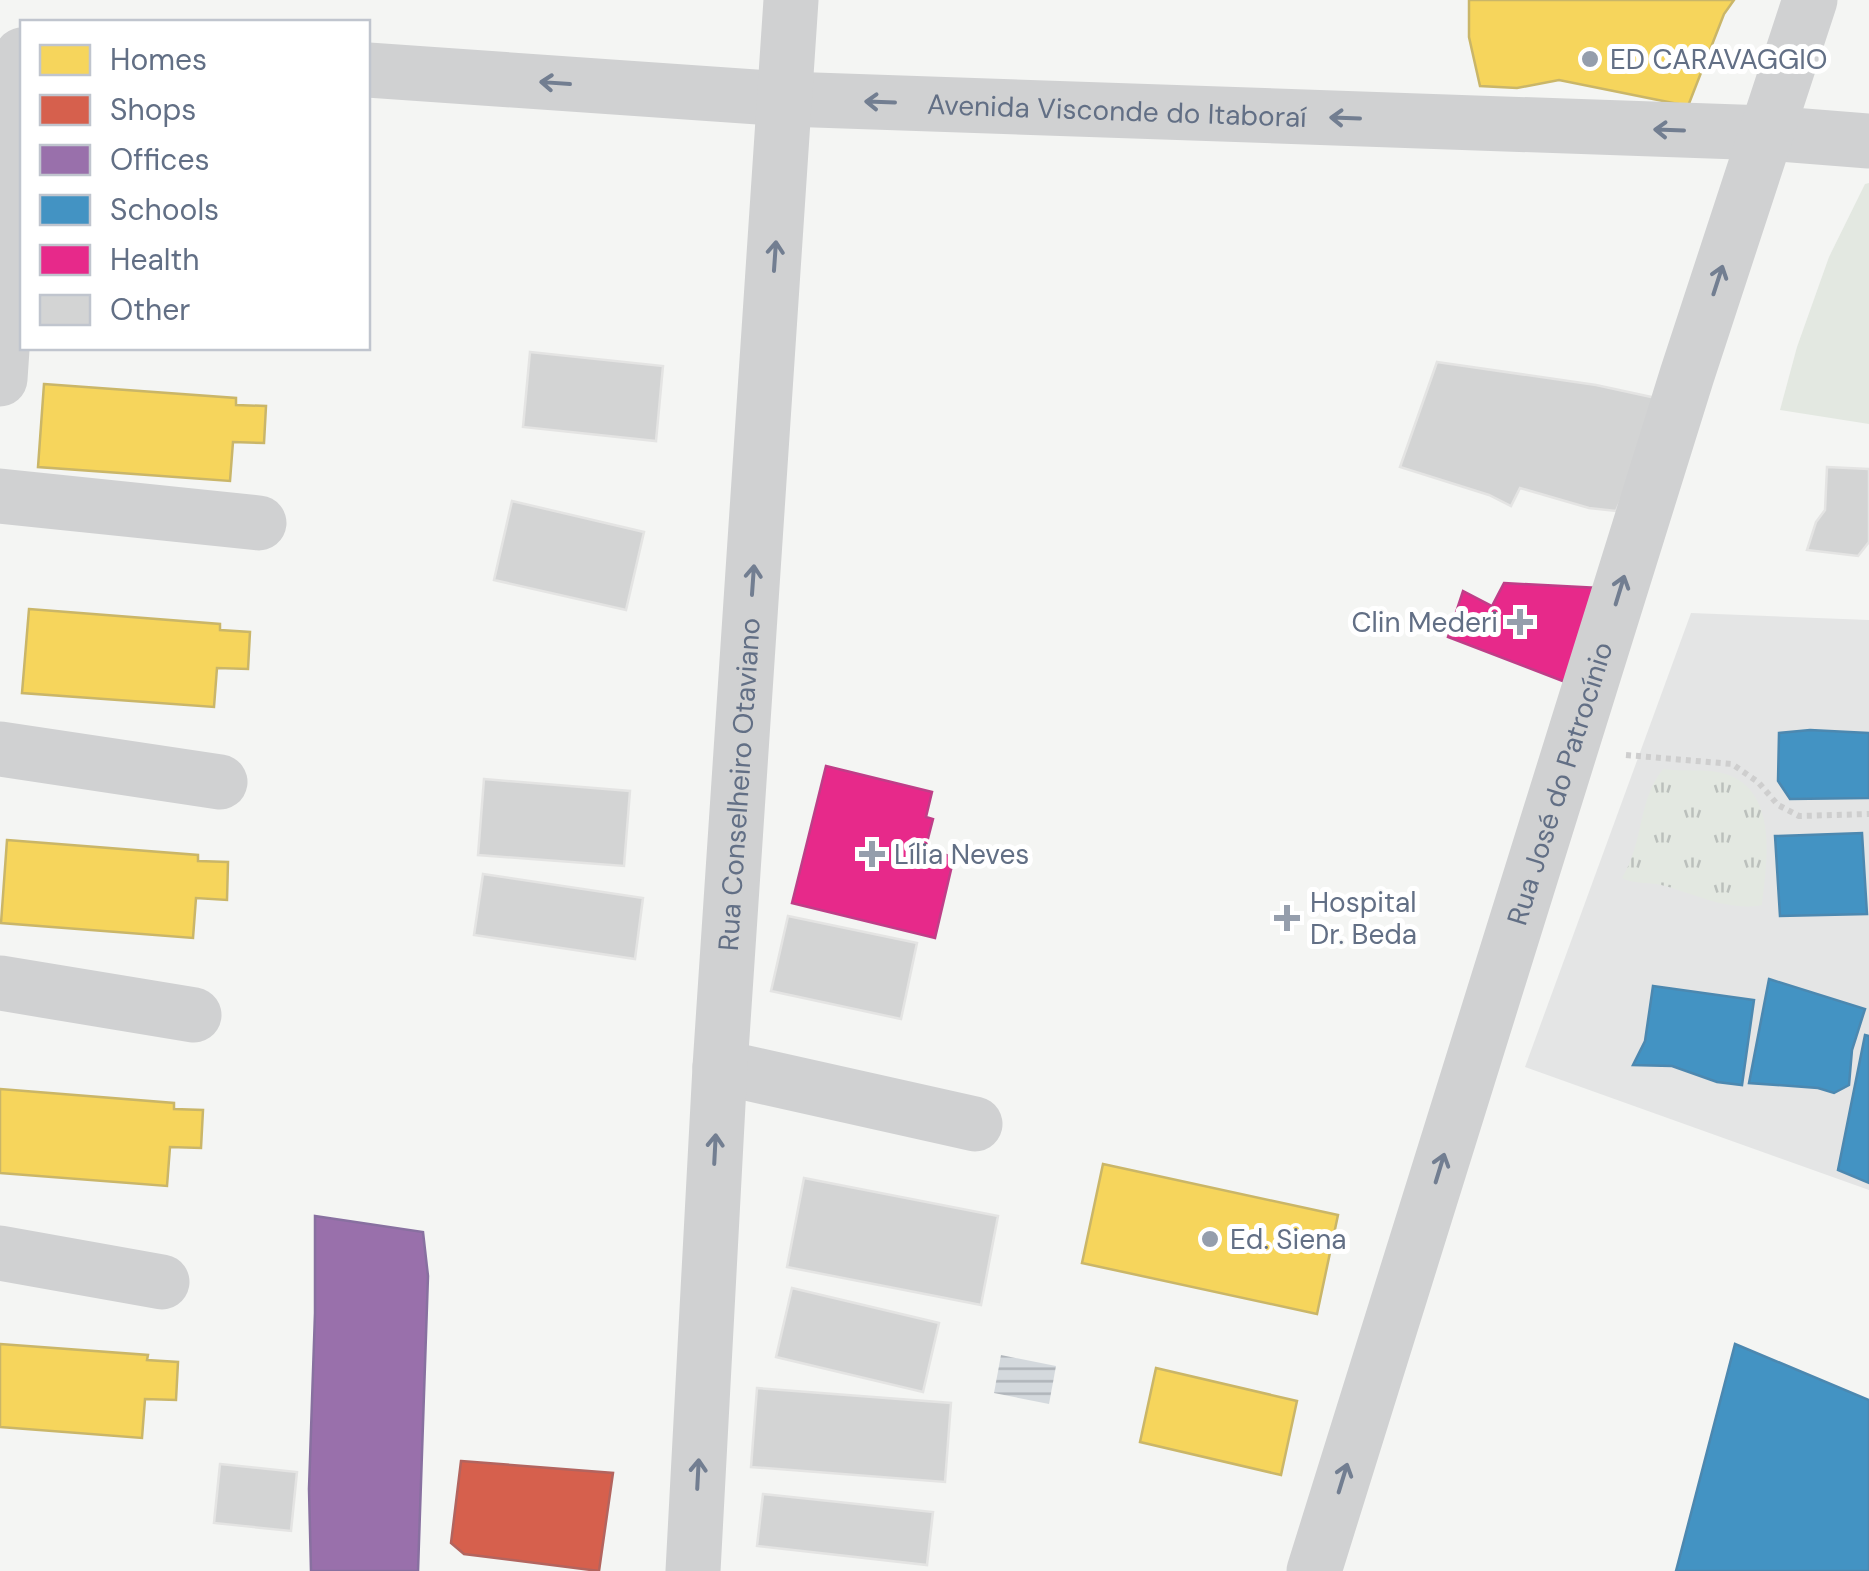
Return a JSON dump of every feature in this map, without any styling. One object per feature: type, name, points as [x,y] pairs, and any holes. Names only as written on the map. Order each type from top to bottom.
[{"type":"street","name":"Rua Conselheiro Otaviano","points":[[693,1571],[720,1067],[790,0]]},
{"type":"street","name":"Rua José do Patrocínio","points":[[1314,1571],[1681,394],[1810,0]]},
{"type":"street","name":"Avenida Visconde do Itaboraí","points":[[370,70],[786,99],[1767,134],[1869,141]]},
{"type":"street","points":[[0,380],[20,85]]},
{"type":"street","points":[[0,496],[259,523]]},
{"type":"street","points":[[0,750],[220,782]]},
{"type":"street","points":[[0,982],[194,1015]]},
{"type":"street","points":[[720,1067],[975,1124]]},
{"type":"street","points":[[0,1253],[162,1282]]},
{"type":"path","points":[[1570,751],[1732,764],[1758,782],[1778,804],[1799,816],[1869,814]]},
{"type":"shaded area","points":[[1691,613],[1869,620],[1869,1190],[1525,1067]]},
{"type":"shaded area","points":[[1001,1355],[1056,1366],[1049,1404],[994,1393]]},
{"type":"green space","points":[[1869,183],[1869,424],[1780,410],[1797,347],[1829,257],[1865,184]]},
{"type":"green space","points":[[1663,769],[1726,774],[1743,783],[1755,796],[1766,830],[1762,905],[1724,904],[1622,878],[1634,851],[1649,795]]},
{"type":"building: Homes","name":"ED CARAVAGGIO","points":[[1469,0],[1734,0],[1724,14],[1688,106],[1559,80],[1517,88],[1480,86],[1469,37]]},
{"type":"building: Homes","points":[[44,384],[236,398],[236,405],[266,406],[264,443],[233,442],[230,481],[38,467]]},
{"type":"building: Homes","points":[[29,609],[220,624],[220,630],[250,632],[248,669],[217,668],[214,707],[22,693]]},
{"type":"building: Homes","points":[[7,840],[198,855],[198,861],[228,862],[227,900],[196,898],[193,938],[1,923]]},
{"type":"building: Homes","points":[[0,1089],[174,1103],[174,1109],[203,1110],[201,1148],[170,1147],[167,1186],[0,1173]]},
{"type":"building: Homes","name":"Ed. Siena","points":[[1103,1164],[1338,1215],[1317,1314],[1082,1263]]},
{"type":"building: Homes","points":[[0,1344],[148,1355],[147,1360],[178,1362],[176,1400],[145,1399],[142,1438],[0,1427]]},
{"type":"building: Homes","points":[[1156,1368],[1297,1401],[1281,1475],[1140,1442]]},
{"type":"building: Shops","points":[[461,1461],[613,1473],[599,1571],[464,1554],[451,1543]]},
{"type":"building: Offices","points":[[315,1216],[423,1232],[428,1276],[418,1571],[311,1571]]},
{"type":"building: Schools","points":[[1779,733],[1869,733],[1869,798],[1790,799],[1778,781]]},
{"type":"building: Schools","points":[[1862,833],[1867,914],[1780,916],[1775,836]]},
{"type":"building: Schools","points":[[1769,979],[1865,1009],[1852,1050],[1849,1085],[1834,1093],[1818,1088],[1749,1083]]},
{"type":"building: Schools","points":[[1653,986],[1754,1000],[1742,1085],[1717,1082],[1672,1066],[1633,1065],[1645,1041]]},
{"type":"building: Schools","points":[[1865,1035],[1869,1036],[1869,1183],[1838,1170]]},
{"type":"building: Schools","points":[[1735,1344],[1869,1400],[1869,1571],[1676,1571]]},
{"type":"building: Health","name":"Clin Mederi","points":[[1504,583],[1599,588],[1568,683],[1448,637],[1463,591],[1492,606]]},
{"type":"building: Health","name":"Lília Neves","points":[[826,766],[932,792],[926,817],[933,819],[925,850],[954,857],[935,938],[792,903]]},
{"type":"building: Other","points":[[530,352],[663,366],[656,441],[523,427]]},
{"type":"building: Other","points":[[1437,362],[1596,385],[1665,400],[1616,511],[1589,508],[1520,488],[1511,506],[1489,495],[1400,467]]},
{"type":"building: Other","points":[[1827,467],[1869,469],[1869,542],[1858,556],[1807,550],[1816,522],[1825,510]]},
{"type":"building: Other","points":[[512,501],[644,532],[626,610],[494,580]]},
{"type":"building: Other","points":[[484,779],[630,791],[624,866],[478,855]]},
{"type":"building: Other","points":[[483,874],[643,898],[635,959],[474,935]]},
{"type":"building: Other","points":[[788,916],[917,943],[901,1019],[771,991]]},
{"type":"building: Other","points":[[804,1178],[998,1216],[981,1305],[787,1267]]},
{"type":"building: Other","points":[[792,1288],[939,1323],[923,1392],[776,1357]]},
{"type":"building: Other","points":[[757,1388],[951,1403],[945,1482],[751,1467]]},
{"type":"building: Other","points":[[220,1464],[297,1472],[291,1531],[214,1523]]},
{"type":"building: Other","points":[[763,1494],[933,1512],[927,1565],[757,1546]]},
{"type":"place","name":"ED CARAVAGGIO","points":[[1590,59]]},
{"type":"place","name":"Clin Mederi","points":[[1520,622]]},
{"type":"place","name":"Lília Neves","points":[[872,854]]},
{"type":"place","name":"Hospital Dr. Beda","points":[[1287,918]]},
{"type":"place","name":"Ed. Siena","points":[[1210,1239]]}]
